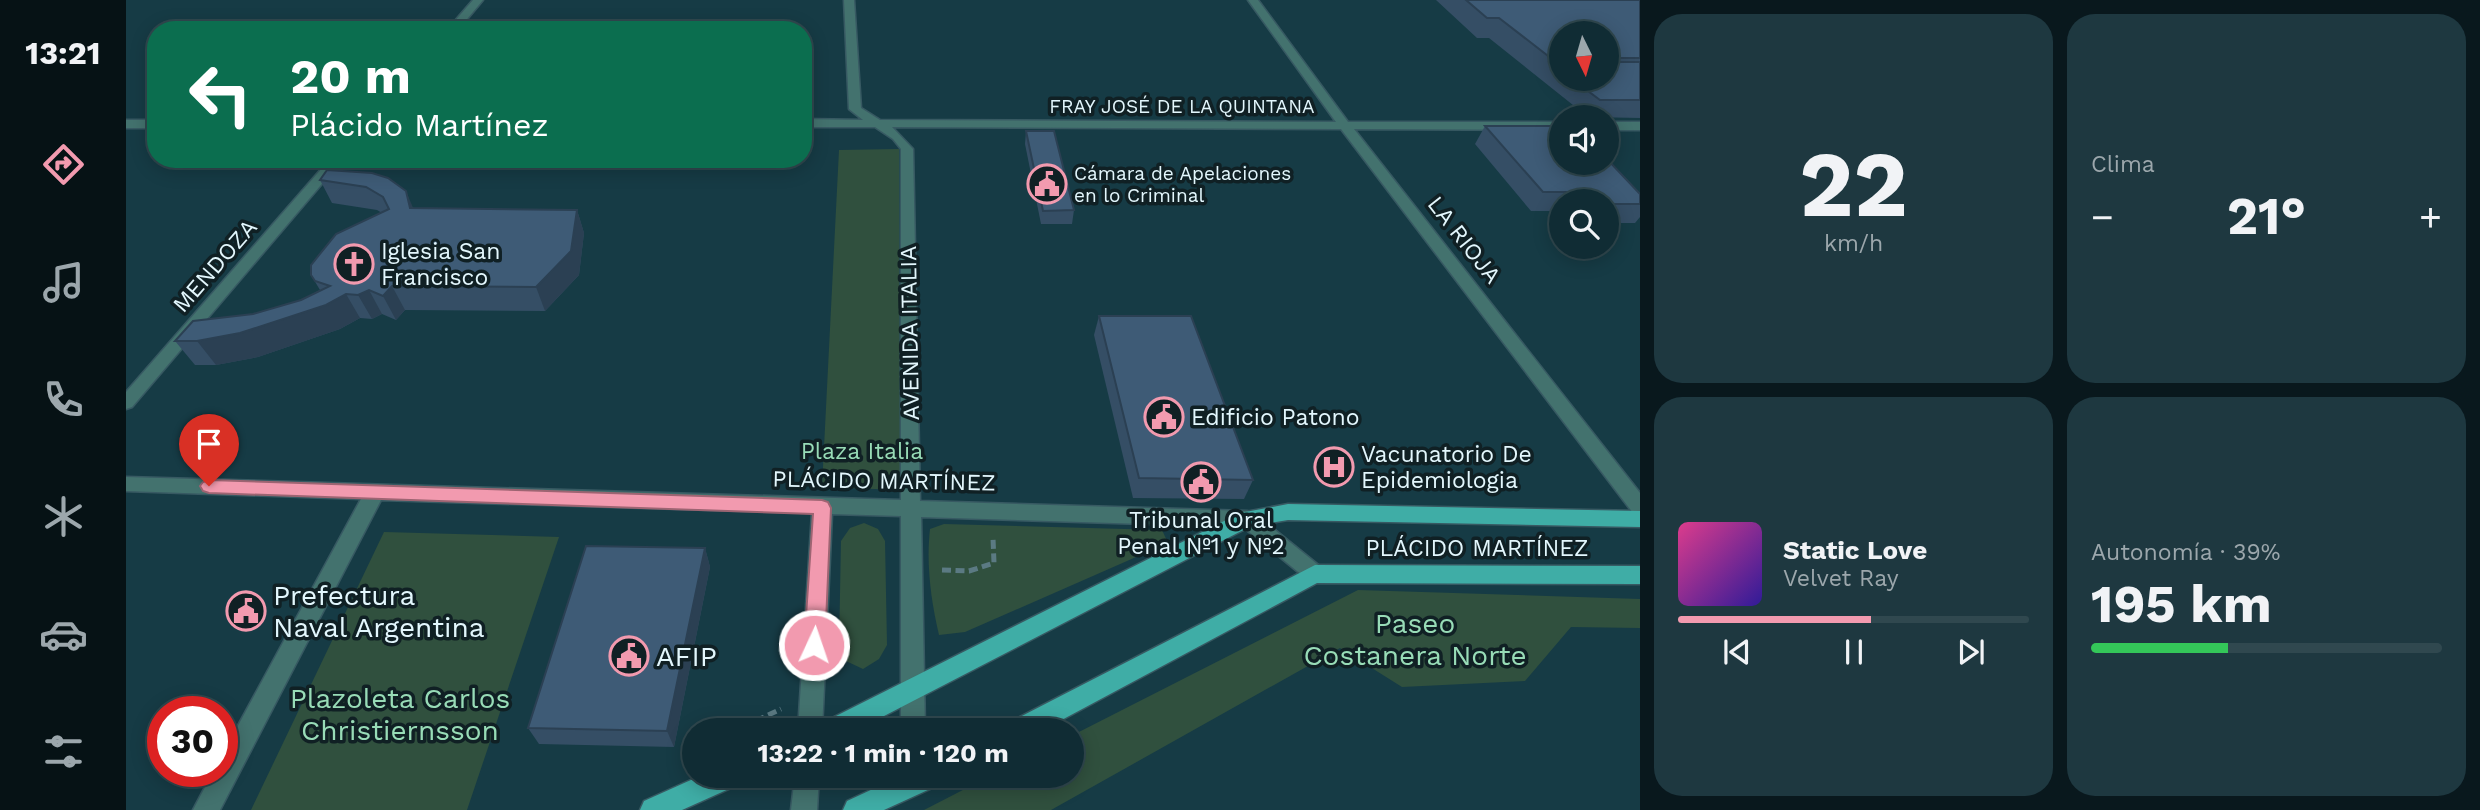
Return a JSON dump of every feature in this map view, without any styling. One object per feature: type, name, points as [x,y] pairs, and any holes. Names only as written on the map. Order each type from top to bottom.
[{"type":"main road","name":"PLÁCIDO MARTÍNEZ","points":[[1247,519],[1288,512],[1640,519]]},
{"type":"main road","points":[[856,718],[1247,519]]},
{"type":"main road","name":"PLÁCIDO MARTÍNEZ","points":[[1315,574],[1640,575]]},
{"type":"main road","points":[[1041,718],[1315,574]]},
{"type":"main road","points":[[653,810],[702,788]]},
{"type":"main road","points":[[856,810],[900,788]]},
{"type":"street","points":[[460,21],[478,0]]},
{"type":"street","points":[[849,0],[855,109],[872,122]]},
{"type":"street","name":"LA RIOJA","points":[[1253,0],[1344,124],[1640,507]]},
{"type":"street","name":"AVENIDA ITALIA","points":[[872,122],[901,137],[906,149],[913,718]]},
{"type":"street","name":"FRAY JOSÉ DE LA QUINTANA","points":[[812,123],[1549,125]]},
{"type":"street","points":[[126,124],[147,124]]},
{"type":"street","points":[[1619,126],[1640,126]]},
{"type":"street","name":"MENDOZA","points":[[126,403],[329,168]]},
{"type":"street","name":"PLÁCIDO MARTÍNEZ","points":[[126,484],[822,508],[991,509],[1247,519]]},
{"type":"street","points":[[205,810],[375,492]]},
{"type":"street","points":[[811,718],[822,508]]},
{"type":"street","points":[[1247,519],[1315,574]]},
{"type":"street","points":[[804,810],[806,788]]},
{"type":"path","points":[[912,569],[968,571],[994,563],[991,509]]},
{"type":"green space","name":"Plaza Italia","points":[[899,149],[900,490],[822,487],[839,150]]},
{"type":"green space","points":[[864,523],[878,529],[885,541],[887,645],[879,659],[863,669],[846,661],[839,647],[841,541],[850,528]]},
{"type":"green space","points":[[944,524],[1162,530],[1168,543],[965,632],[939,635],[930,582],[929,542],[930,529]]},
{"type":"green space","name":"Plazoleta Carlos Christiernsson","points":[[384,532],[559,537],[467,810],[251,810]]},
{"type":"green space","name":"Paseo Costanera Norte","points":[[1358,590],[1640,599],[1640,628],[1571,627],[1525,681],[1402,687],[1340,648],[1051,810],[924,810],[967,788],[1084,788],[1084,729]]},
{"type":"building","points":[[1466,0],[1640,0],[1640,58],[1619,58],[1619,21],[1549,21],[1549,57],[1499,18],[1487,18]]},
{"type":"building","points":[[1619,62],[1640,62],[1640,100],[1600,100],[1588,91],[1619,91]]},
{"type":"building","points":[[1485,126],[1549,126],[1549,175],[1619,175],[1619,172],[1640,194],[1640,204],[1619,204],[1619,189],[1549,189],[1549,192],[1543,192]]},
{"type":"building","name":"Cámara de Apelaciones en lo Criminal","points":[[1026,131],[1054,131],[1074,210],[1043,211]]},
{"type":"building","points":[[327,170],[372,173],[388,178],[406,191],[410,208],[577,210],[571,251],[536,287],[392,286],[383,296],[369,290],[358,295],[346,294],[326,305],[240,333],[197,341],[175,341],[193,321],[253,314],[301,300],[330,286],[315,281],[311,275],[311,265],[336,234],[389,209],[383,197],[366,187],[320,180]]},
{"type":"building","name":"Edificio Patono","points":[[1099,316],[1191,316],[1253,480],[1139,478]]},
{"type":"building","name":"AFIP","points":[[586,546],[705,548],[667,731],[528,728]]},
{"type":"place","name":"Cámara de Apelaciones en lo Criminal","points":[[1047,184]]},
{"type":"place","name":"Iglesia San Francisco","points":[[354,264]]},
{"type":"place","name":"Edificio Patono","points":[[1164,417]]},
{"type":"place","name":"Vacunatorio De Epidemiologia","points":[[1334,467]]},
{"type":"place","name":"Tribunal Oral Penal Nº1 y Nº2","points":[[1201,482]]},
{"type":"place","name":"Prefectura Naval Argentina","points":[[246,611]]},
{"type":"place","name":"AFIP","points":[[629,656]]},
{"type":"route","points":[[209,486],[822,508],[814,645]]}]
